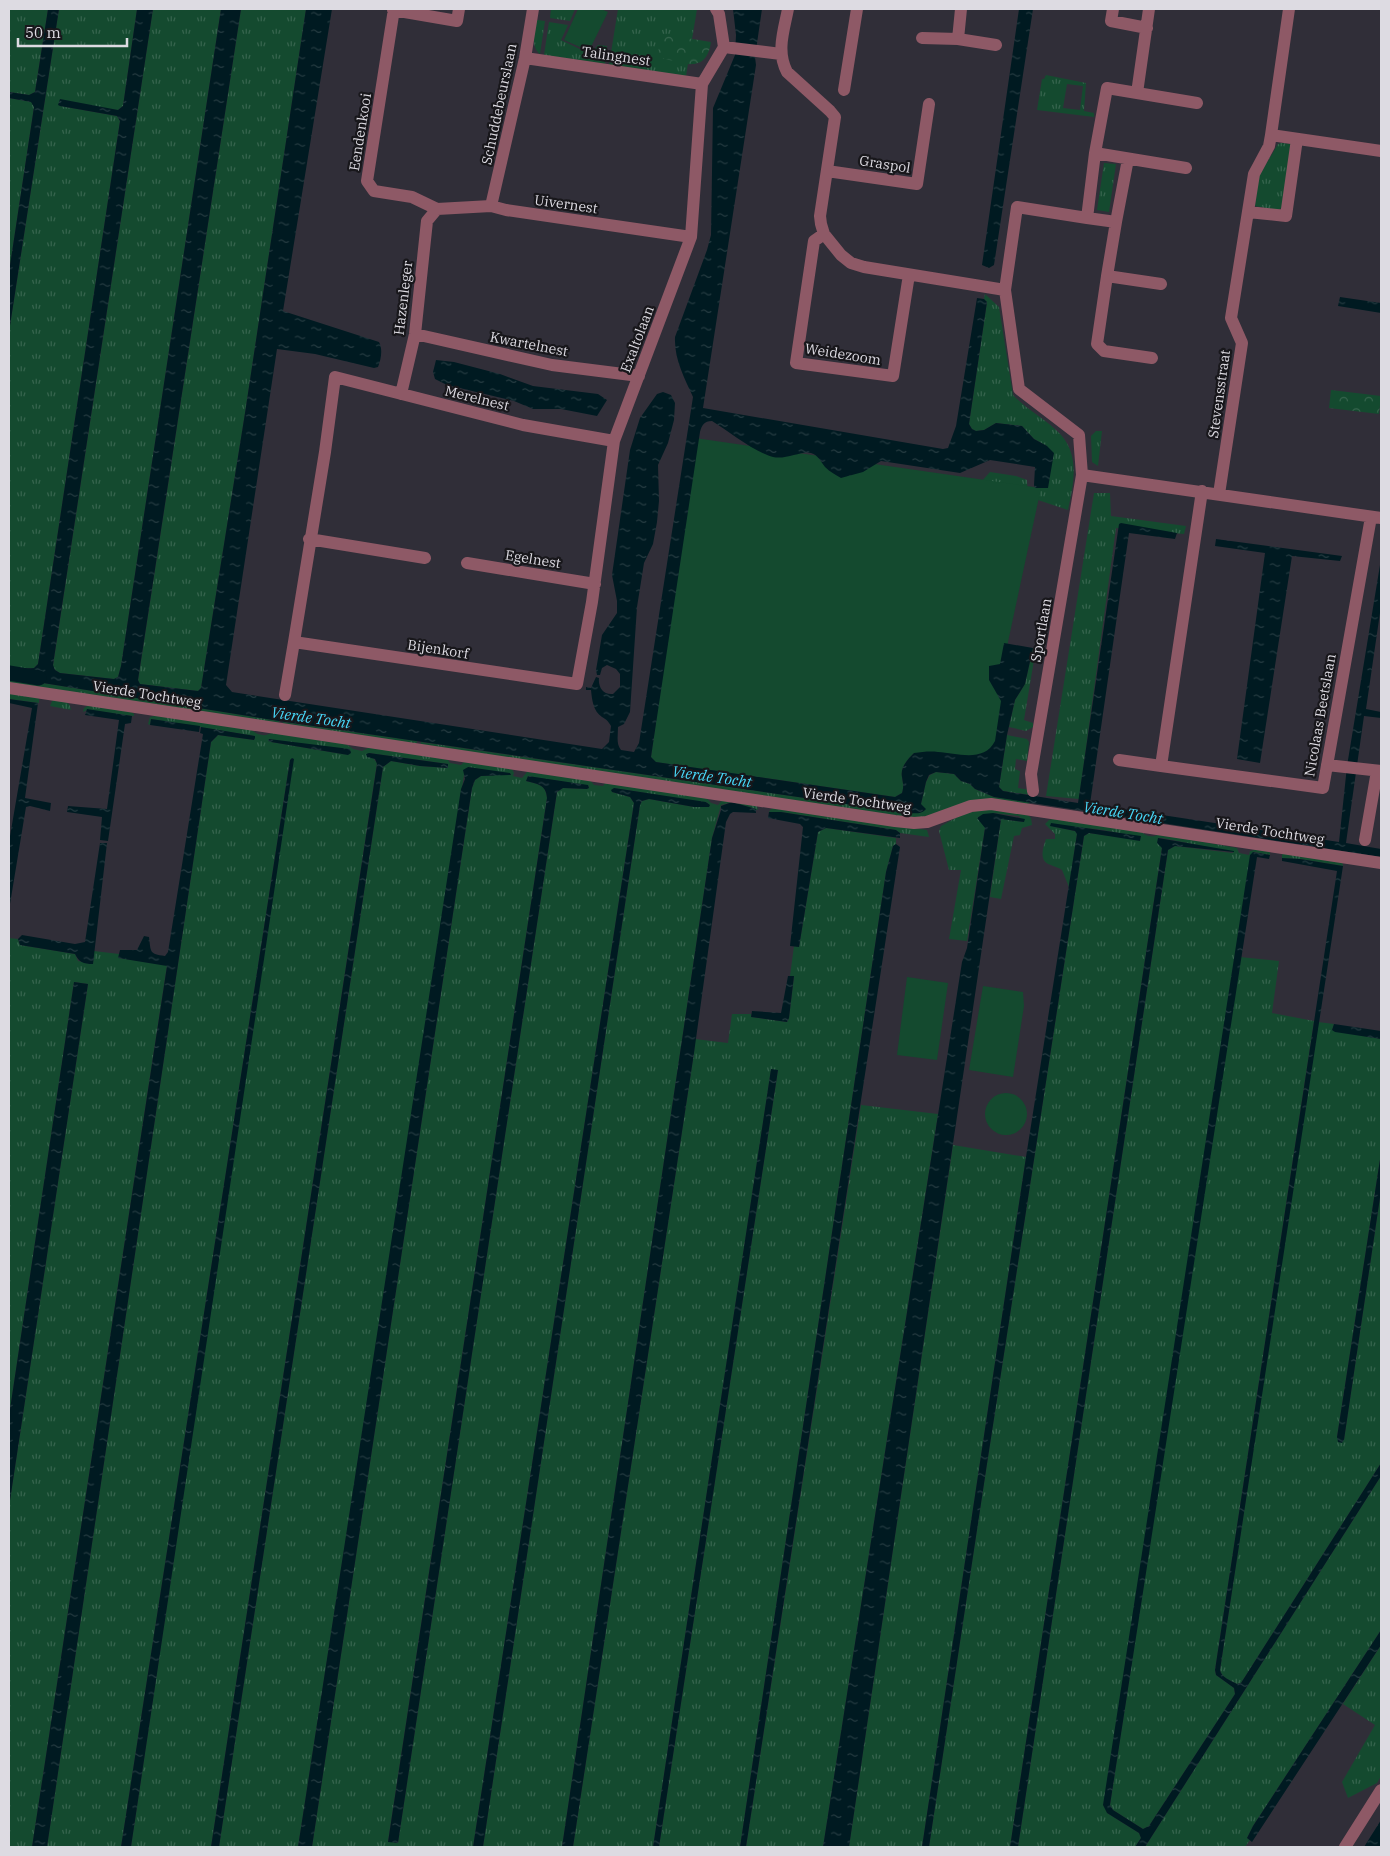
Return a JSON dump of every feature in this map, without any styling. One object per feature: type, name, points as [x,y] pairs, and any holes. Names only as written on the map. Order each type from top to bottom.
[{"type":"street","name":"Eendenkooi","points":[[437,209],[412,197],[374,191],[368,181],[393,9],[457,21],[459,9]]},
{"type":"street","name":"Schuddebeurslaan","points":[[492,206],[525,58],[533,9]]},
{"type":"street","points":[[716,9],[728,48],[781,54]]},
{"type":"street","points":[[788,9],[781,54],[787,72],[830,111],[835,118],[820,216],[824,234],[840,255],[850,263],[864,267],[1005,290]]},
{"type":"street","points":[[844,90],[857,9]]},
{"type":"street","points":[[958,39],[961,9]]},
{"type":"street","points":[[1113,9],[1111,21],[1147,28]]},
{"type":"street","points":[[1137,93],[1149,9]]},
{"type":"street","name":"Stevensstraat","points":[[1219,494],[1242,343],[1231,318],[1254,174],[1269,146],[1271,136],[1289,9]]},
{"type":"street","points":[[922,38],[958,39],[996,45]]},
{"type":"street","name":"Exaltolaan","points":[[577,684],[595,584],[614,441],[691,237],[702,84],[728,48]]},
{"type":"street","name":"Talingnest","points":[[525,58],[702,84]]},
{"type":"street","points":[[1116,222],[1087,218],[1095,153],[1107,88],[1197,104]]},
{"type":"street","name":"Graspol","points":[[827,171],[917,184],[929,104]]},
{"type":"street","points":[[1271,136],[1381,151]]},
{"type":"street","points":[[1248,212],[1286,216],[1297,139]]},
{"type":"street","points":[[1095,153],[1186,168]]},
{"type":"street","points":[[1128,159],[1097,344],[1104,350],[1152,358]]},
{"type":"street","name":"Uivernest","points":[[437,209],[492,206],[506,210],[691,237]]},
{"type":"street","name":"Sportlaan","points":[[1033,790],[1031,774],[1082,474],[1079,434],[1019,389],[1005,290],[1017,207],[1087,218]]},
{"type":"street","name":"Hazenleger","points":[[401,394],[415,334],[427,221],[437,209]]},
{"type":"street","name":"Weidezoom","points":[[824,234],[814,241],[796,363],[892,376],[908,281]]},
{"type":"street","points":[[1107,276],[1161,284]]},
{"type":"street","name":"Kwartelnest","points":[[415,334],[552,365],[639,376]]},
{"type":"street","name":"Merelnest","points":[[310,539],[325,452],[334,378],[523,426],[614,441]]},
{"type":"street","points":[[1082,474],[1376,517]]},
{"type":"street","points":[[1161,766],[1202,491]]},
{"type":"street","name":"Nicolaas Beetslaan","points":[[1119,760],[1323,788],[1376,517]]},
{"type":"street","points":[[285,695],[310,539],[425,558]]},
{"type":"street","name":"Egelnest","points":[[467,563],[595,584]]},
{"type":"street","name":"Bijenkorf","points":[[294,642],[577,684]]},
{"type":"street","name":"Vierde Tochtweg","points":[[9,688],[563,768],[914,823],[938,819],[972,806],[991,804],[1381,863]]},
{"type":"street","points":[[1327,764],[1379,771],[1365,840]]},
{"type":"street","points":[[1345,1847],[1381,1790]]},
{"type":"green space","points":[[9,9],[48,9],[35,92],[29,95],[9,92]]},
{"type":"green space","points":[[59,9],[137,9],[123,106],[118,110],[60,106],[117,116],[120,121],[38,664],[34,668],[9,668],[9,332]]},
{"type":"green space","points":[[153,9],[221,9],[121,666],[118,677],[114,679],[60,673],[53,666]]},
{"type":"green space","points":[[241,9],[306,9],[245,413],[201,688],[198,691],[140,684],[138,681]]},
{"type":"green space","points":[[551,9],[575,9],[570,21],[550,18]]},
{"type":"green space","points":[[578,9],[601,9],[608,12],[589,51],[564,40]]},
{"type":"green space","points":[[618,9],[697,9],[686,76],[609,65]]},
{"type":"green space","points":[[537,20],[545,21],[540,54],[534,43]]},
{"type":"green space","points":[[549,22],[568,25],[561,40],[590,54],[598,45],[607,46],[605,64],[544,55]]},
{"type":"green space","points":[[662,34],[711,42],[708,53],[698,63],[691,64],[657,57]]},
{"type":"green space","points":[[1046,75],[1086,83],[1084,111],[1094,113],[1094,117],[1037,110],[1042,79]],"holes":[[[1067,84],[1083,86],[1080,110],[1063,108]]]},
{"type":"green space","points":[[9,98],[32,102],[34,107],[9,272]]},
{"type":"green space","points":[[1278,144],[1292,144],[1284,205],[1280,209],[1275,210],[1255,206],[1259,176]]},
{"type":"green space","points":[[1104,163],[1116,164],[1109,212],[1097,210]]},
{"type":"green space","points":[[985,294],[999,307],[1013,395],[1056,430],[1069,448],[1074,468],[1068,510],[1038,500],[1047,446],[1034,439],[1022,426],[996,423],[984,430],[976,431],[969,424],[987,302],[984,299]]},
{"type":"green space","points":[[1331,390],[1381,396],[1379,414],[1329,408]]},
{"type":"green space","points":[[1096,431],[1102,431],[1098,466],[1092,462],[1091,436]]},
{"type":"green space","points":[[695,438],[1041,488],[1008,642],[995,761],[914,753],[902,770],[902,793],[895,797],[655,762],[651,757]]},
{"type":"green space","points":[[990,472],[1016,476],[1027,480],[1028,498],[980,483]]},
{"type":"green space","points":[[1094,493],[1110,493],[1111,516],[1186,526],[1184,534],[1116,528],[1079,799],[1046,796]]},
{"type":"green space","points":[[1033,648],[1036,648],[1024,720],[1033,723],[1033,727],[1026,731],[1009,727],[1015,700],[1025,684]]},
{"type":"green space","points":[[9,678],[17,681],[18,679],[279,721],[278,725],[9,685]]},
{"type":"green space","points":[[9,693],[39,697],[39,703],[9,699]]},
{"type":"green space","points":[[53,699],[67,702],[71,710],[50,706]]},
{"type":"green space","points":[[89,705],[129,710],[134,716],[87,710],[83,712],[84,708]]},
{"type":"green space","points":[[157,715],[250,729],[262,735],[274,732],[316,738],[340,742],[353,749],[362,751],[372,746],[448,760],[450,763],[461,765],[464,762],[512,769],[513,776],[522,778],[527,772],[590,780],[594,785],[603,786],[605,783],[705,796],[711,803],[718,805],[724,798],[756,803],[758,810],[732,802],[721,805],[712,838],[562,1847],[483,1847],[640,805],[642,801],[649,799],[694,807],[709,803],[614,788],[612,792],[630,797],[634,803],[473,1847],[312,1847],[472,788],[475,780],[481,776],[510,774],[468,767],[464,775],[298,1847],[219,1847],[383,767],[391,761],[448,768],[448,764],[369,753],[377,763],[211,1847],[131,1847],[293,759],[290,760],[121,1847],[47,1847],[211,742],[218,735],[254,740],[255,738],[254,736],[151,719],[150,725],[148,724],[150,717]],"holes":[[[269,739],[348,755],[271,742]],[[528,776],[589,786],[587,789],[563,788],[557,792],[398,1843],[388,1841],[547,798],[543,787],[526,781]]]},
{"type":"green space","points":[[283,722],[417,741],[416,746],[282,726]]},
{"type":"green space","points":[[1007,735],[1027,739],[1029,742],[1027,761],[1016,759],[1015,769],[1020,771],[1018,788],[1030,790],[1031,795],[1003,791],[999,787]]},
{"type":"green space","points":[[421,742],[907,813],[921,804],[926,782],[930,775],[936,772],[954,774],[961,781],[994,797],[1030,801],[1028,805],[938,813],[912,820],[420,746]]},
{"type":"green space","points":[[778,807],[927,830],[929,837],[781,812],[769,812],[771,809]]},
{"type":"green space","points":[[993,808],[1028,815],[1031,818],[1032,825],[1022,828],[1020,835],[1014,836],[1001,899],[990,897],[1001,819],[1024,822],[1019,816],[993,813],[985,828],[967,941],[949,939],[961,870],[949,870],[939,831],[941,826],[965,813]]},
{"type":"green space","points":[[1055,818],[1138,829],[1148,836],[1159,834],[1237,848],[1239,853],[1249,855],[1250,851],[1260,849],[1270,851],[1270,855],[1253,852],[1107,1813],[1139,1833],[1141,1838],[1135,1847],[1018,1847],[1168,850],[1175,846],[1234,852],[1162,838],[1158,838],[1162,848],[1010,1847],[929,1847],[1084,836],[1089,833],[1139,840],[1141,837],[1097,829],[1051,826],[1075,831],[1077,834],[1069,887],[1062,870],[1044,861],[1042,854],[1046,839],[1055,839],[1055,834],[1045,824]]},
{"type":"green space","points":[[826,828],[896,838],[896,844],[893,846],[886,872],[740,1847],[659,1847],[778,1070],[771,1070],[653,1847],[573,1847],[695,1039],[728,1043],[732,1014],[751,1014],[751,1017],[787,1022],[794,977],[790,976],[794,946],[799,947],[818,832]]},
{"type":"green space","points":[[1282,853],[1342,861],[1343,866],[1282,858]]},
{"type":"green space","points":[[9,938],[18,939],[20,945],[75,954],[78,961],[93,964],[94,951],[119,954],[119,958],[167,965],[32,1847],[9,1847],[9,1507],[88,984],[74,982],[9,1416]]},
{"type":"green space","points":[[1240,957],[1279,961],[1272,1013],[1314,1021],[1215,1670],[1216,1675],[1234,1688],[1235,1694],[1149,1826],[1143,1829],[1113,1810],[1110,1805]]},
{"type":"green space","points":[[907,977],[948,983],[937,1060],[897,1055]]},
{"type":"green space","points":[[983,986],[1023,992],[1024,1006],[1013,1077],[969,1070]]},
{"type":"green space","points":[[1318,1022],[1334,1024],[1332,1030],[1381,1039],[1381,1153],[1337,1437],[1344,1440],[1381,1191],[1381,1463],[1241,1683],[1237,1684],[1224,1677],[1220,1670]]},
{"type":"green space","points":[[1010,1093],[1018,1096],[1024,1102],[1027,1114],[1024,1126],[1018,1132],[1002,1135],[994,1132],[988,1126],[985,1110],[988,1102],[994,1096]]},
{"type":"green space","points":[[861,1105],[938,1114],[823,1847],[746,1847]]},
{"type":"green space","points":[[953,1145],[1026,1157],[922,1847],[849,1847]]},
{"type":"green space","points":[[1381,1476],[1381,1630],[1253,1826],[1247,1838],[1250,1840],[1245,1847],[1145,1847]]},
{"type":"green space","points":[[1381,1645],[1381,1776],[1377,1783],[1348,1798],[1342,1782],[1375,1725],[1343,1704]]},
{"type":"water","points":[[48,9],[59,9],[9,332],[9,272],[34,107],[31,102],[9,98],[9,92],[29,95],[35,92]]},
{"type":"water","points":[[137,9],[153,9],[53,665],[55,670],[60,673],[114,679],[118,677],[221,9],[241,9],[138,680],[140,684],[198,691],[201,688],[306,9],[332,9],[283,311],[379,342],[381,358],[378,367],[374,368],[315,354],[277,349],[226,685],[232,692],[602,749],[609,742],[611,726],[597,712],[591,690],[586,690],[586,687],[591,688],[596,677],[599,678],[599,684],[606,693],[613,694],[620,687],[620,674],[616,669],[607,665],[602,668],[600,675],[597,675],[596,670],[602,635],[617,613],[617,601],[612,575],[630,450],[640,418],[657,394],[663,392],[671,395],[675,403],[674,420],[668,443],[658,465],[659,501],[657,522],[653,544],[644,563],[637,607],[630,712],[624,724],[618,727],[619,748],[634,752],[639,743],[693,397],[678,360],[675,337],[711,235],[713,108],[735,55],[736,35],[733,9],[762,9],[755,57],[756,65],[703,408],[943,449],[948,448],[956,426],[977,298],[984,299],[987,302],[969,424],[976,431],[984,430],[996,423],[1022,426],[1034,439],[1047,446],[1054,453],[1048,488],[1035,488],[1035,467],[990,460],[960,473],[881,461],[863,472],[841,478],[827,469],[813,454],[808,452],[778,458],[766,455],[712,421],[705,423],[700,432],[651,757],[656,762],[895,797],[902,793],[902,770],[914,753],[977,754],[990,748],[995,741],[1001,701],[989,680],[989,666],[1000,664],[1004,643],[1033,648],[1025,684],[1015,700],[1007,735],[999,787],[1003,791],[1078,803],[1119,524],[1121,523],[1177,533],[1175,539],[1129,533],[1090,804],[1339,842],[1347,766],[1381,565],[1381,606],[1366,709],[1381,712],[1381,718],[1364,716],[1346,843],[1381,849],[1381,857],[994,797],[961,781],[954,774],[936,772],[929,775],[921,804],[926,809],[920,813],[907,813],[279,721],[18,679],[20,669],[34,668],[38,664],[120,121],[117,116],[58,105],[60,99],[118,110],[123,106]]},
{"type":"water","points":[[1019,9],[1033,9],[994,265],[989,268],[982,265]]},
{"type":"water","points":[[1340,297],[1381,303],[1381,313],[1338,306]]},
{"type":"water","points":[[436,360],[454,362],[500,374],[533,386],[598,394],[607,400],[597,416],[561,409],[533,409],[514,401],[447,385],[435,379],[433,372]]},
{"type":"water","points":[[1216,539],[1342,556],[1340,561],[1292,556],[1260,763],[1237,759],[1265,553],[1215,546]]},
{"type":"water","points":[[9,699],[38,703],[25,798],[51,803],[50,811],[30,806],[26,807],[9,910],[9,842],[32,708],[9,703]]},
{"type":"water","points":[[87,709],[132,716],[131,723],[125,724],[108,841],[100,840],[102,817],[67,812],[68,806],[107,809],[119,720],[85,715]]},
{"type":"water","points":[[151,719],[200,726],[199,732],[150,725]]},
{"type":"water","points":[[201,727],[255,736],[255,738],[254,740],[218,735],[211,742],[47,1847],[32,1847],[167,966],[118,958],[120,950],[137,950],[144,936],[149,937],[153,953],[165,956],[168,952],[203,734],[200,733]]},
{"type":"water","points":[[269,739],[350,749],[351,753],[348,755],[271,742],[268,741]]},
{"type":"water","points":[[366,754],[448,764],[448,768],[391,761],[383,767],[219,1847],[211,1847],[377,764],[375,759],[367,757]]},
{"type":"water","points":[[294,759],[131,1847],[121,1847],[290,760]]},
{"type":"water","points":[[468,767],[510,773],[511,775],[481,776],[475,780],[472,788],[312,1847],[298,1847],[461,789],[465,779],[463,770]]},
{"type":"water","points":[[528,776],[588,785],[589,788],[563,788],[557,792],[398,1843],[388,1842],[547,798],[543,787],[526,781]]},
{"type":"water","points":[[614,788],[706,802],[710,805],[709,807],[694,807],[649,799],[642,801],[640,805],[483,1847],[473,1847],[634,803],[630,797],[612,792],[611,790]]},
{"type":"water","points":[[732,802],[756,809],[756,813],[733,812],[726,822],[694,1053],[573,1847],[562,1847],[712,838],[721,806]]},
{"type":"water","points":[[769,812],[781,812],[896,830],[900,833],[900,838],[826,828],[818,832],[799,947],[790,946],[803,827],[800,824],[768,818]]},
{"type":"water","points":[[993,813],[1025,819],[1024,822],[1001,819],[849,1847],[823,1847],[962,962],[967,948],[985,828],[977,818],[983,814]]},
{"type":"water","points":[[1051,823],[1141,836],[1140,841],[1089,833],[1084,836],[929,1847],[922,1847],[1026,1157],[1077,834],[1075,831],[1050,826]]},
{"type":"water","points":[[1158,838],[1234,852],[1175,846],[1168,850],[1018,1847],[1010,1847],[1162,848],[1157,843]]},
{"type":"water","points":[[100,843],[107,843],[93,964],[82,962],[75,954],[20,945],[18,939],[22,935],[75,944],[85,942]]},
{"type":"water","points":[[896,844],[900,847],[746,1847],[740,1847],[886,872],[893,846]]},
{"type":"water","points":[[1253,852],[1270,855],[1269,859],[1257,857],[1110,1805],[1113,1810],[1143,1829],[1149,1826],[1235,1694],[1234,1688],[1216,1675],[1215,1670],[1337,871],[1282,861],[1282,858],[1343,866],[1220,1670],[1224,1677],[1237,1684],[1241,1683],[1381,1463],[1381,1476],[1145,1847],[1135,1847],[1141,1838],[1139,1833],[1107,1813],[1103,1805],[1250,855]]},
{"type":"water","points":[[788,976],[794,976],[787,1022],[751,1017],[752,1011],[781,1013]]},
{"type":"water","points":[[74,982],[88,984],[9,1507],[9,1416]]},
{"type":"water","points":[[1334,1024],[1381,1031],[1381,1039],[1335,1032],[1332,1030]]},
{"type":"water","points":[[771,1069],[778,1070],[659,1847],[653,1847]]},
{"type":"water","points":[[1381,1153],[1381,1191],[1344,1440],[1342,1443],[1338,1442],[1337,1437]]},
{"type":"water","points":[[1381,1630],[1381,1645],[1252,1842],[1247,1838],[1253,1826]]},
{"type":"water","points":[[1381,1820],[1381,1847],[1364,1847]]},
{"type":"waterway","name":"Vierde Tocht","points":[[9,673],[39,678]]}]
